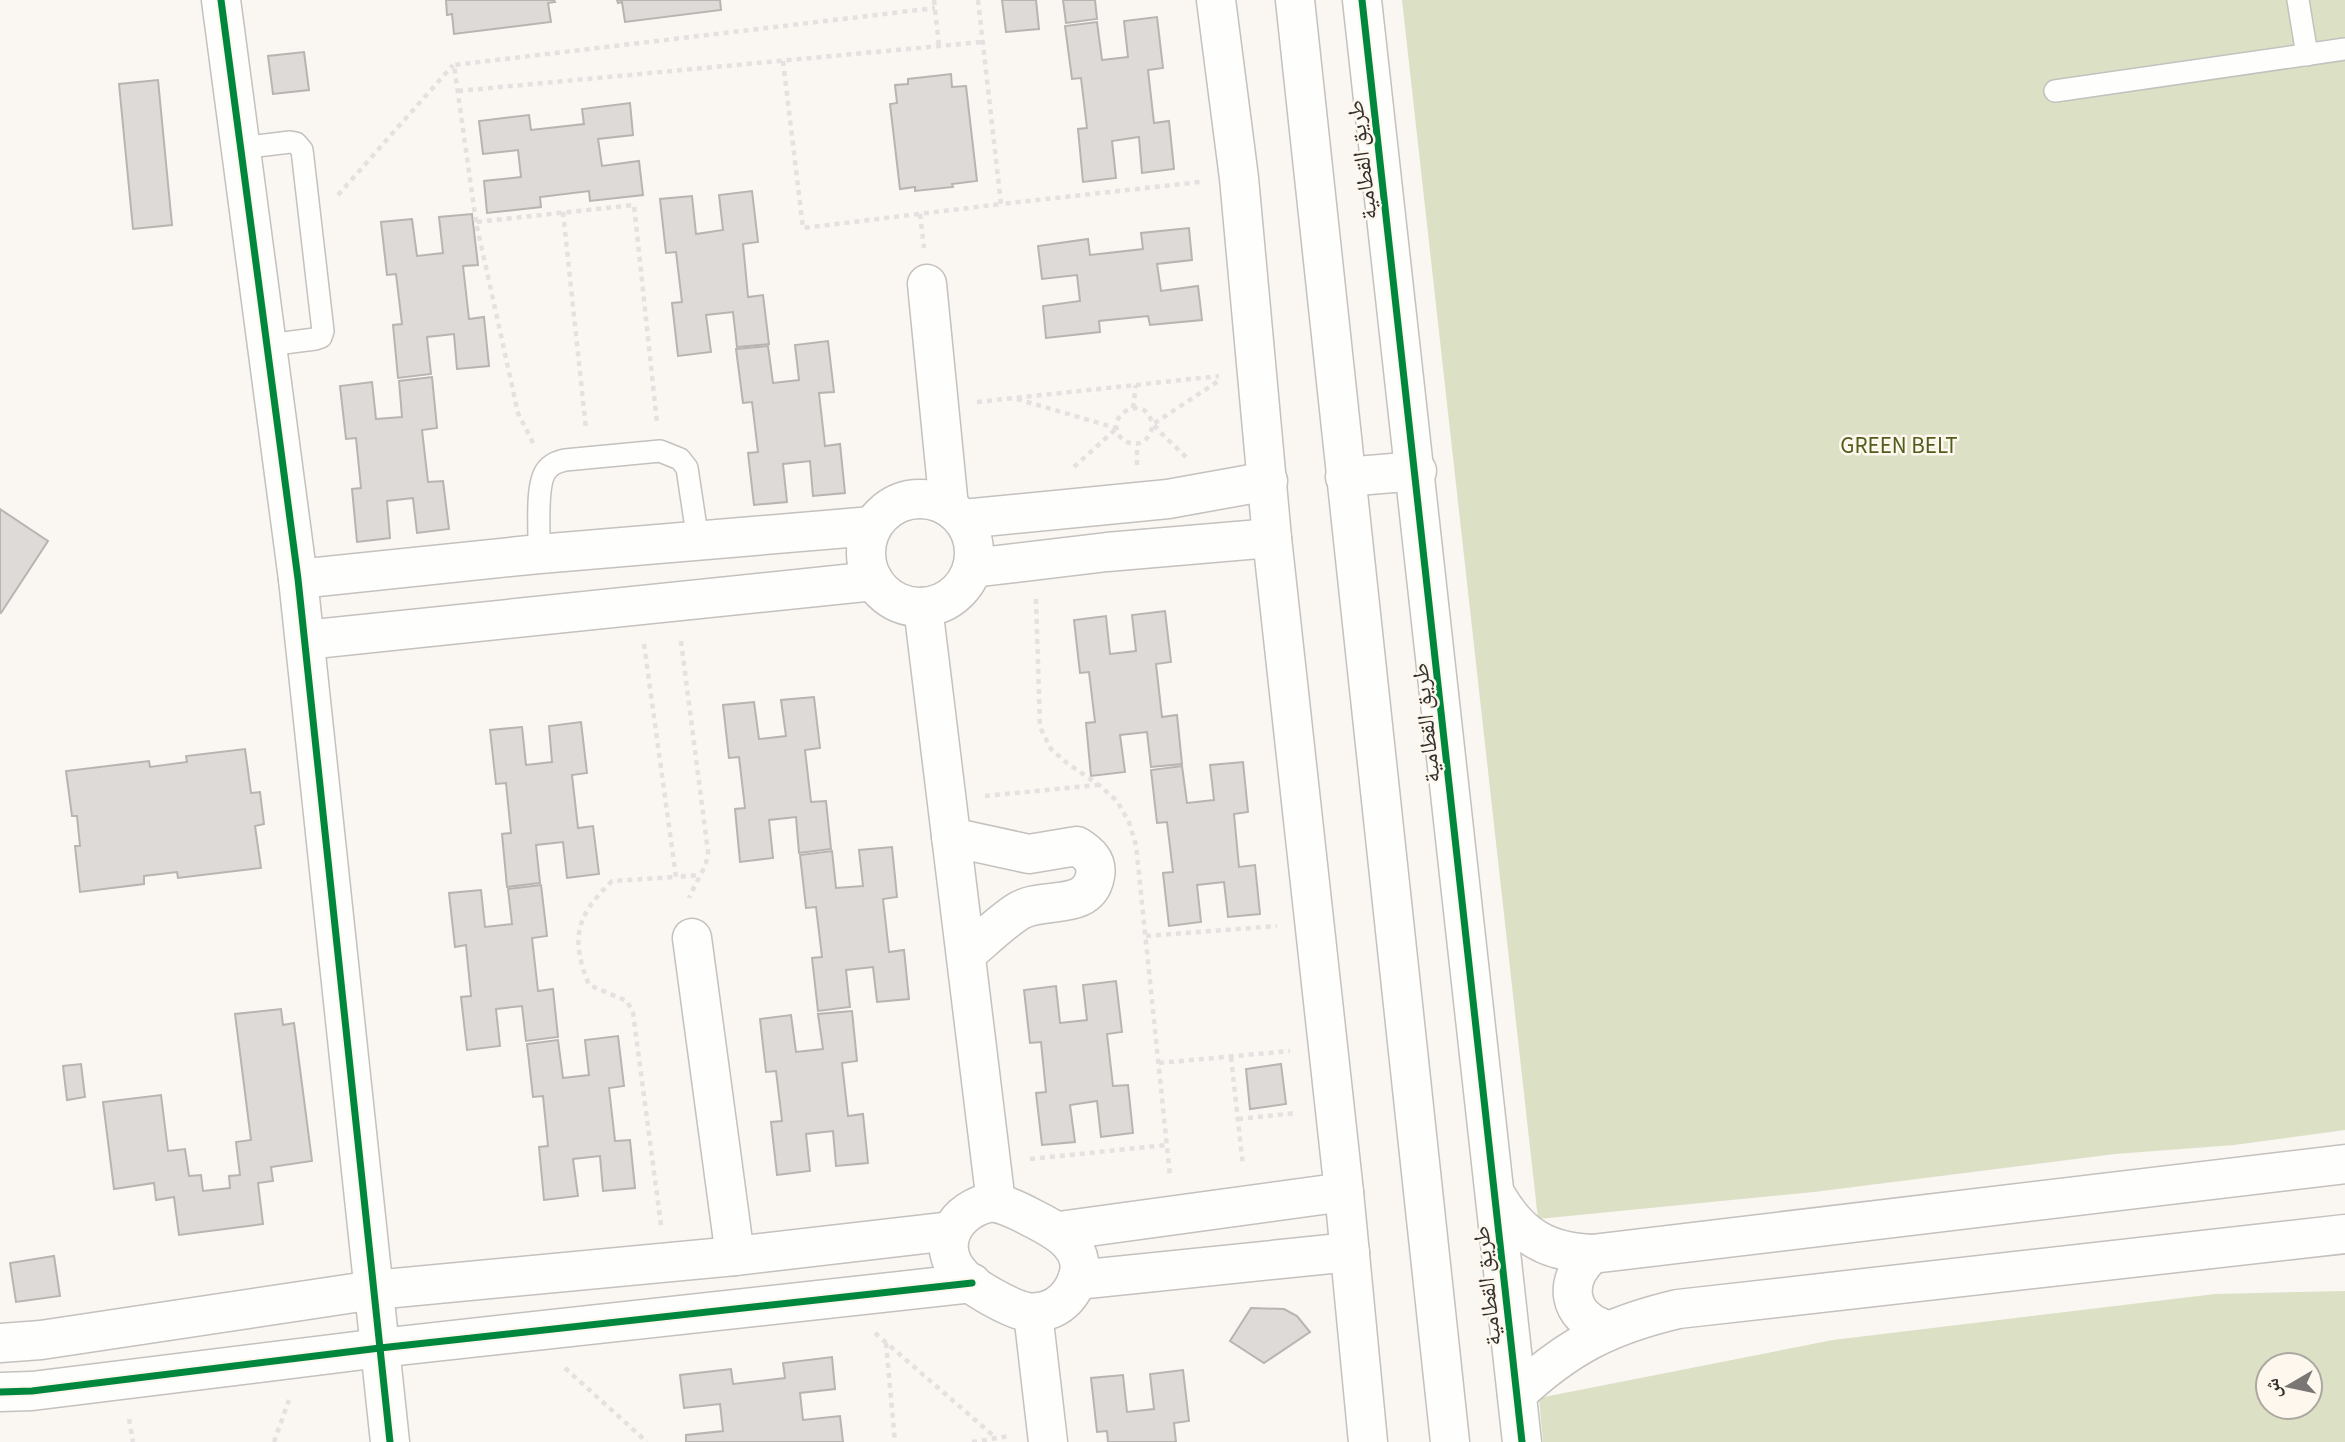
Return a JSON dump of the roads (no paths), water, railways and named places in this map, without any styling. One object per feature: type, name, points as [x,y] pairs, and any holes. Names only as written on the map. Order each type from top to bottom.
[{"type":"street","points":[[221,0],[298,579],[390,1442]]},
{"type":"street","points":[[1216,0],[1239,178],[1272,538],[1344,1192],[1368,1442]]},
{"type":"street","points":[[1295,0],[1450,1442]]},
{"type":"street","name":"طريق القطامية","points":[[1362,0],[1417,471],[1522,1442]]},
{"type":"street","points":[[927,284],[939,405],[956,513],[973,543],[972,568],[967,580],[949,599],[923,607],[911,607],[890,598],[874,582],[865,554],[872,526],[881,514],[906,500],[921,498],[936,501],[956,513],[1168,499],[1268,481]]},
{"type":"street","points":[[1345,477],[1417,471]]},
{"type":"street","points":[[298,579],[540,554],[872,526]]},
{"type":"street","points":[[972,568],[1108,552],[1272,538]]},
{"type":"street","points":[[305,640],[874,582]]},
{"type":"street","points":[[923,607],[996,1203]]},
{"type":"street","points":[[949,818],[1029,854],[1077,846],[1091,855],[1096,871],[1093,887],[1081,898],[1033,905],[1018,911],[966,954]]},
{"type":"street","points":[[692,938],[735,1256]]},
{"type":"street","points":[[1497,1197],[1507,1214],[1536,1240],[1553,1248],[1592,1254],[2345,1164]]},
{"type":"street","points":[[1059,1231],[1344,1192]]},
{"type":"street","points":[[996,1203],[1006,1205],[1059,1231],[1070,1241],[1078,1266],[1077,1280],[1072,1291],[1056,1307],[1033,1313],[1014,1308],[962,1276],[955,1266],[949,1243],[957,1219],[979,1204],[996,1203]]},
{"type":"street","points":[[0,1343],[41,1340],[374,1290],[735,1256],[951,1231]]},
{"type":"street","points":[[1517,1394],[1544,1369],[1607,1330],[1642,1317],[1678,1309],[2345,1234]]},
{"type":"street","points":[[1077,1280],[1350,1252]]},
{"type":"street","points":[[1592,1254],[1581,1264],[1572,1290],[1582,1317],[1594,1326],[1607,1330]]},
{"type":"street","points":[[0,1392],[32,1391],[380,1348],[972,1283]]},
{"type":"street","points":[[1033,1313],[1048,1442]]},
{"type":"lane","points":[[2298,0],[2307,55]]},
{"type":"lane","points":[[2055,91],[2345,49]]},
{"type":"lane","points":[[241,148],[290,142],[302,150],[323,331],[321,337],[315,339],[268,345]]},
{"type":"lane","points":[[540,554],[541,487],[547,469],[555,462],[660,452],[680,459],[687,468],[698,541]]},
{"type":"park label","name":"GREEN BELT","points":[[1899,445]]}]
